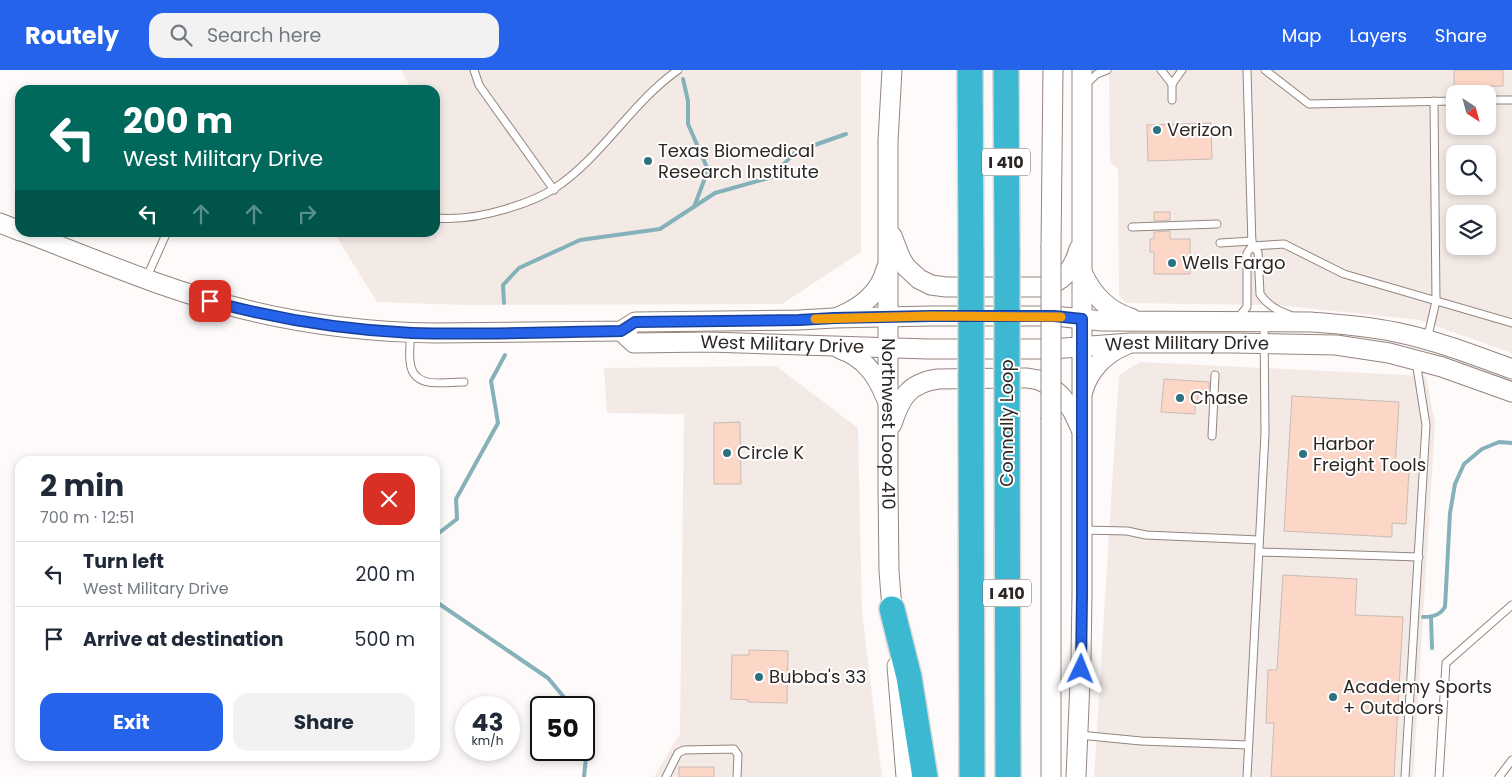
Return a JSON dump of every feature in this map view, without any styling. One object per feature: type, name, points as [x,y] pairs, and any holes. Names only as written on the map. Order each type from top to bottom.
[{"type":"highway","name":"Connally Loop","points":[[970,70],[972,777]]},
{"type":"highway","name":"Connally Loop","points":[[1006,70],[1008,777]]},
{"type":"highway","points":[[892,609],[909,678],[925,777]]},
{"type":"main road","name":"Northwest Loop 410","points":[[892,70],[888,141],[888,547],[906,777]]},
{"type":"main road","points":[[1051,777],[1052,70]]},
{"type":"main road","points":[[1076,777],[1082,644],[1082,70]]},
{"type":"main road","points":[[888,223],[901,259],[910,271],[925,283],[946,287],[1050,285],[1061,278],[1074,264],[1082,232]]},
{"type":"main road","points":[[0,224],[15,229]]},
{"type":"main road","name":"West Military Drive","points":[[37,237],[146,279],[219,303],[291,320],[343,328],[411,333],[621,331],[635,322],[888,317],[1054,316],[1096,321],[1311,322],[1395,332],[1451,346],[1512,369]]},
{"type":"main road","points":[[834,318],[850,311],[869,298],[882,282],[888,263]]},
{"type":"main road","points":[[1082,271],[1099,299],[1110,309],[1123,316],[1147,321]]},
{"type":"main road","name":"West Military Drive","points":[[621,331],[634,342],[708,342],[888,349],[1052,349],[1130,343],[1336,345],[1389,353],[1442,366],[1512,392]]},
{"type":"main road","points":[[1361,348],[1402,346],[1419,350],[1423,348],[1427,340]]},
{"type":"main road","points":[[1082,397],[1086,384],[1096,366],[1117,348],[1130,343]]},
{"type":"main road","points":[[827,347],[847,351],[865,363],[875,375],[888,403]]},
{"type":"main road","points":[[888,435],[898,407],[906,393],[921,383],[938,378],[1027,378],[1039,380],[1049,385],[1060,395],[1072,410],[1082,430]]},
{"type":"lane","points":[[474,70],[479,85],[554,190]]},
{"type":"lane","points":[[440,218],[488,215],[527,202],[554,190],[593,156],[661,82],[678,70]]},
{"type":"lane","points":[[1082,90],[1097,74],[1107,70]]},
{"type":"lane","points":[[1161,70],[1172,84]]},
{"type":"lane","points":[[1172,100],[1172,84],[1182,70]]},
{"type":"lane","points":[[1233,322],[1247,307],[1247,253],[1252,244],[1247,70]]},
{"type":"lane","points":[[1265,70],[1309,104],[1446,101]]},
{"type":"lane","points":[[1496,100],[1512,100]]},
{"type":"lane","points":[[1427,340],[1436,301],[1434,101]]},
{"type":"lane","points":[[1132,227],[1217,224]]},
{"type":"lane","points":[[146,279],[165,237]]},
{"type":"lane","points":[[1220,243],[1284,244],[1344,274],[1512,323]]},
{"type":"lane","points":[[1252,244],[1258,252],[1260,294],[1264,300],[1281,312],[1311,322]]},
{"type":"lane","points":[[1247,777],[1265,434],[1264,322]]},
{"type":"lane","points":[[411,333],[411,371],[418,380],[427,383],[464,382]]},
{"type":"lane","points":[[1405,777],[1426,425],[1416,360]]},
{"type":"lane","points":[[1212,436],[1214,375]]},
{"type":"lane","points":[[1082,530],[1259,540]]},
{"type":"lane","points":[[1259,552],[1419,557]]},
{"type":"lane","points":[[1439,777],[1446,664],[1512,605]]},
{"type":"lane","points":[[1078,735],[1141,741],[1248,745]]},
{"type":"lane","points":[[666,777],[678,753],[684,750],[734,749],[738,754],[738,777]]},
{"type":"lane","points":[[1499,777],[1512,760]]},
{"type":"shaded area","name":"Texas Biomedical Research Institute","points":[[401,70],[861,70],[861,252],[782,304],[467,305],[377,302],[336,237],[440,237],[440,85],[409,85]]},
{"type":"shaded area","points":[[1109,70],[1512,70],[1512,353],[1419,320],[1278,305],[1126,303],[1119,295],[1118,169],[1110,162]]},
{"type":"shaded area","points":[[1140,362],[1426,376],[1435,424],[1413,777],[1094,777],[1119,375]]},
{"type":"shaded area","points":[[776,366],[858,428],[862,613],[882,777],[654,777],[680,734],[684,414],[607,413],[604,368]]},
{"type":"building","points":[[1454,70],[1503,70],[1503,86],[1454,85]]},
{"type":"building","points":[[1211,123],[1212,159],[1148,161],[1147,125]]},
{"type":"building","points":[[1154,212],[1170,212],[1170,220],[1154,221]]},
{"type":"building","name":"Wells Fargo","points":[[1170,231],[1170,239],[1190,239],[1190,274],[1154,274],[1154,252],[1150,252],[1150,239],[1154,239],[1154,232]]},
{"type":"building","name":"Chase","points":[[1164,379],[1209,382],[1209,392],[1198,392],[1198,405],[1195,405],[1195,414],[1161,412]]},
{"type":"building","points":[[1292,396],[1399,402],[1395,469],[1409,470],[1406,524],[1392,523],[1392,537],[1284,531]]},
{"type":"building","name":"Circle K","points":[[740,422],[741,484],[714,484],[714,423]]},
{"type":"building","name":"Academy Sports + Outdoors","points":[[1283,575],[1357,579],[1355,615],[1403,617],[1394,777],[1271,777],[1274,723],[1266,723],[1268,670],[1277,670]]},
{"type":"building","name":"Bubba's 33","points":[[749,650],[788,651],[787,703],[748,702],[748,700],[731,699],[732,655],[749,655]]},
{"type":"building","points":[[679,767],[714,767],[714,777],[679,777]]},
{"type":"waterway","points":[[683,79],[688,101],[688,124],[708,170],[694,207]]},
{"type":"waterway","points":[[504,303],[503,285],[519,268],[580,240],[660,229],[715,193],[772,177],[795,152],[846,134]]},
{"type":"waterway","points":[[440,532],[457,519],[456,499],[498,423],[491,381],[505,355]]},
{"type":"waterway","points":[[1423,617],[1436,615],[1445,607],[1450,513],[1455,484],[1464,464],[1482,449],[1499,442],[1512,443]]},
{"type":"waterway","points":[[440,604],[548,678],[563,696]]},
{"type":"waterway","points":[[1431,617],[1432,648]]},
{"type":"waterway","points":[[584,777],[586,761]]},
{"type":"slow traffic","points":[[815,319],[931,316],[1061,317]]},
{"type":"place","name":"Verizon","points":[[1157,130]]},
{"type":"place","name":"Texas Biomedical Research Institute","points":[[648,161]]},
{"type":"place","name":"Wells Fargo","points":[[1172,263]]},
{"type":"place","name":"Chase","points":[[1180,398]]},
{"type":"place","name":"Circle K","points":[[727,453]]},
{"type":"place","name":"Harbor Freight Tools","points":[[1303,454]]},
{"type":"place","name":"Bubba's 33","points":[[759,677]]},
{"type":"place","name":"Academy Sports + Outdoors","points":[[1333,697]]},
{"type":"route","points":[[210,301],[291,320],[343,328],[411,333],[621,331],[635,322],[931,316],[1054,316],[1082,319],[1081,669]]}]
